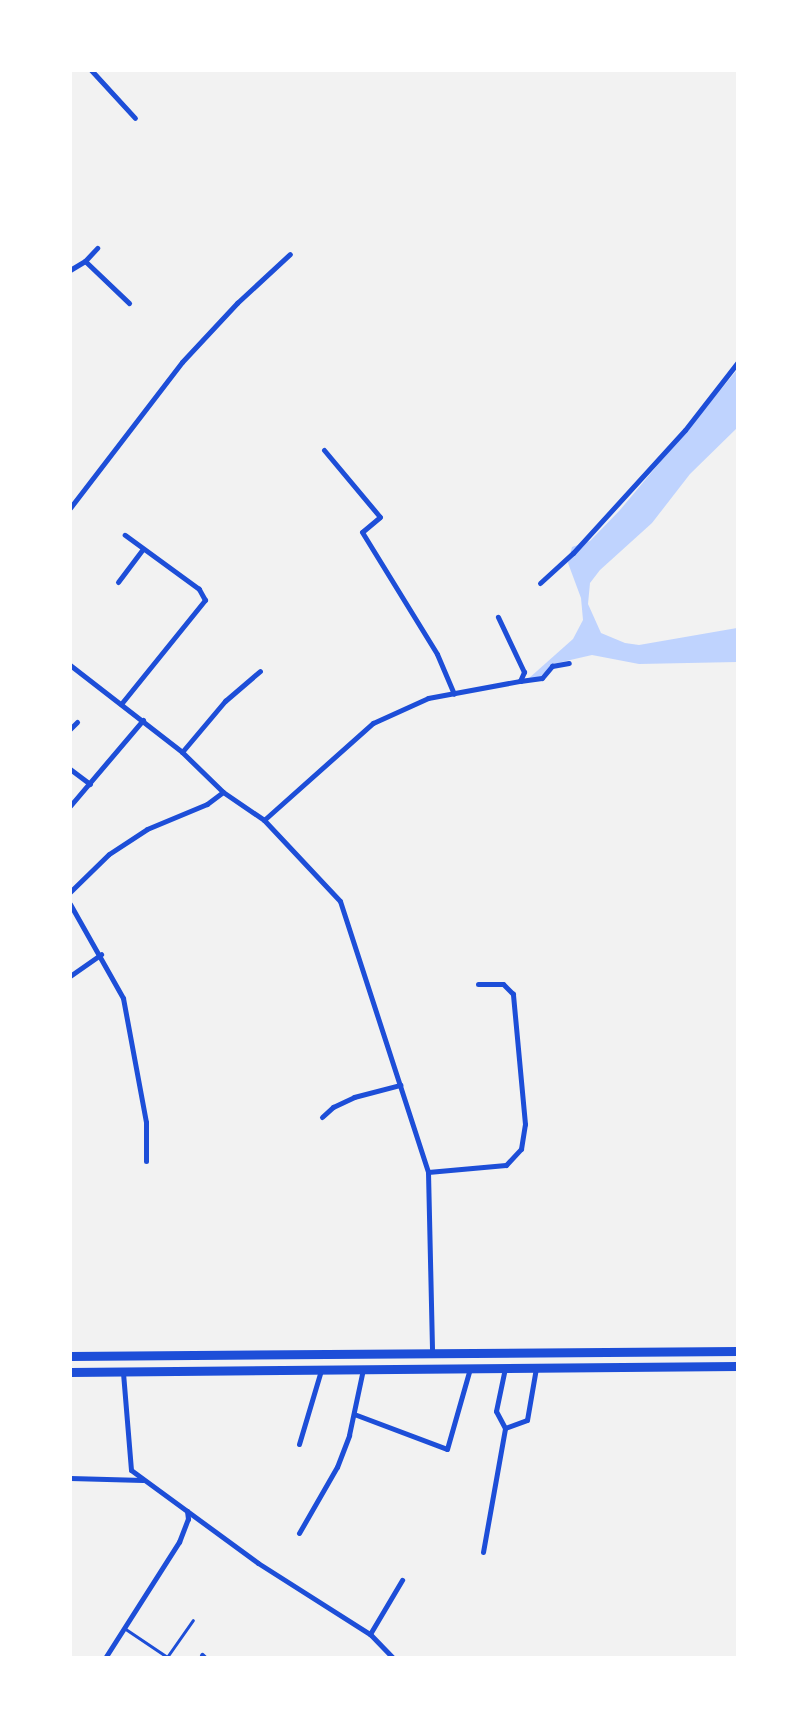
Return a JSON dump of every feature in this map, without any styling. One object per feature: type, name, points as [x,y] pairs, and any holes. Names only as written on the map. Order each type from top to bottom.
[{"type":"main road","points":[[70,1356],[738,1351]]},
{"type":"main road","points":[[70,1372],[738,1366]]},
{"type":"street","points":[[91,70],[135,118]]},
{"type":"street","points":[[70,270],[85,261],[97,248]]},
{"type":"street","points":[[70,507],[182,362],[237,303],[290,254]]},
{"type":"street","points":[[85,261],[129,303]]},
{"type":"street","points":[[540,583],[565,561],[698,415],[738,362]]},
{"type":"street","points":[[324,450],[380,517],[362,532],[437,654],[454,694]]},
{"type":"street","points":[[121,704],[205,600],[199,589],[142,550],[125,535]]},
{"type":"street","points":[[118,582],[142,550]]},
{"type":"street","points":[[498,617],[524,672],[520,681]]},
{"type":"street","points":[[264,820],[373,723],[428,698],[542,678],[552,666],[569,663]]},
{"type":"street","points":[[70,665],[182,752],[224,792],[264,820],[340,901],[428,1172],[432,1353]]},
{"type":"street","points":[[182,752],[225,701],[260,671]]},
{"type":"street","points":[[70,806],[143,720]]},
{"type":"street","points":[[70,729],[77,722]]},
{"type":"street","points":[[70,769],[90,784]]},
{"type":"street","points":[[70,892],[109,854],[147,829],[207,804],[224,792]]},
{"type":"street","points":[[70,904],[101,954],[123,998],[146,1122],[146,1161]]},
{"type":"street","points":[[70,976],[101,954]]},
{"type":"street","points":[[428,1172],[506,1165],[521,1149],[525,1124],[513,994],[503,984],[478,984]]},
{"type":"street","points":[[322,1117],[333,1107],[354,1097],[400,1085]]},
{"type":"street","points":[[354,1414],[447,1449],[470,1368]]},
{"type":"street","points":[[483,1552],[505,1428],[496,1411],[505,1368]]},
{"type":"street","points":[[505,1428],[527,1420],[536,1368]]},
{"type":"street","points":[[299,1533],[337,1467],[354,1414],[363,1369]]},
{"type":"street","points":[[299,1444],[321,1370]]},
{"type":"street","points":[[123,1372],[131,1470],[258,1563],[370,1634],[393,1658]]},
{"type":"street","points":[[70,1478],[144,1480]]},
{"type":"street","points":[[105,1658],[179,1542],[188,1519],[187,1511]]},
{"type":"street","points":[[370,1634],[402,1581]]},
{"type":"lane","points":[[124,1628],[167,1657],[193,1620]]},
{"type":"water","points":[[737,370],[737,428],[690,474],[652,523],[600,570],[590,583],[588,604],[601,633],[625,643],[639,645],[737,628],[737,662],[639,664],[592,655],[553,664],[540,677],[528,679],[573,639],[583,620],[581,598],[568,563],[572,547],[590,541],[620,510]]}]
